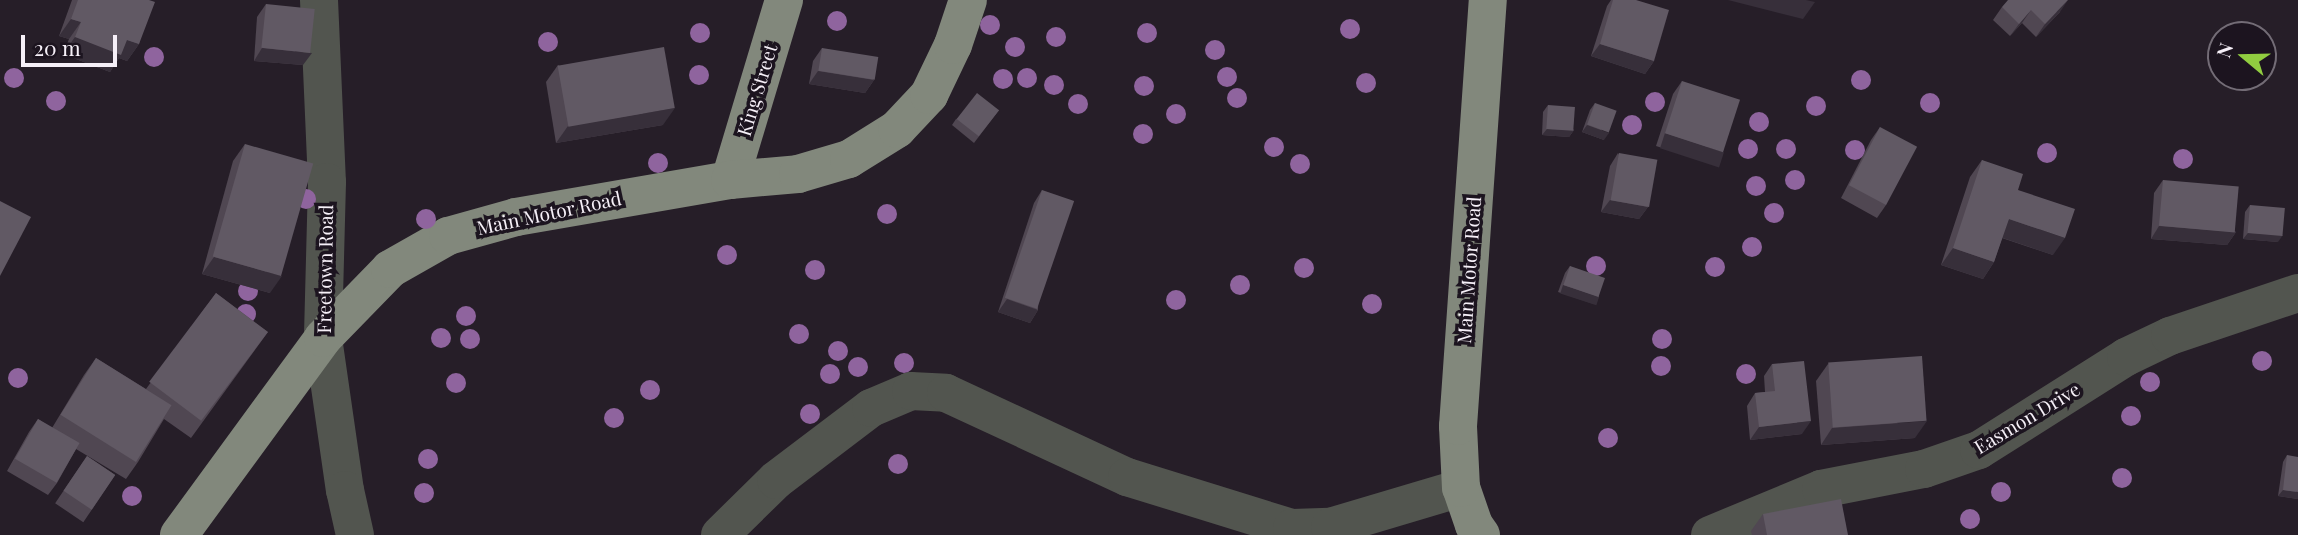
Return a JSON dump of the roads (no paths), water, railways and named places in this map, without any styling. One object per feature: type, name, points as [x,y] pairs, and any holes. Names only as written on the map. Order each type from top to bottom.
[{"type":"main road","name":"King Street","points":[[730,180],[783,0]]},
{"type":"main road","name":"Main Motor Road","points":[[179,535],[323,338],[390,269],[448,236],[516,217],[730,180],[798,174],[849,159],[897,129],[929,95],[953,45],[968,0]]},
{"type":"main road","name":"Main Motor Road","points":[[1481,535],[1474,524],[1461,488],[1458,426],[1488,0]]},
{"type":"street","name":"Freetown Road","points":[[319,0],[327,182],[323,338],[345,490],[355,535]]},
{"type":"street","name":"Easmon Drive","points":[[1710,535],[1821,489],[1924,469],[1979,450],[2126,357],[2170,336],[2298,293]]},
{"type":"street","points":[[720,535],[776,480],[871,408],[911,391],[946,393],[1127,477],[1292,528],[1330,527],[1461,488]]}]
